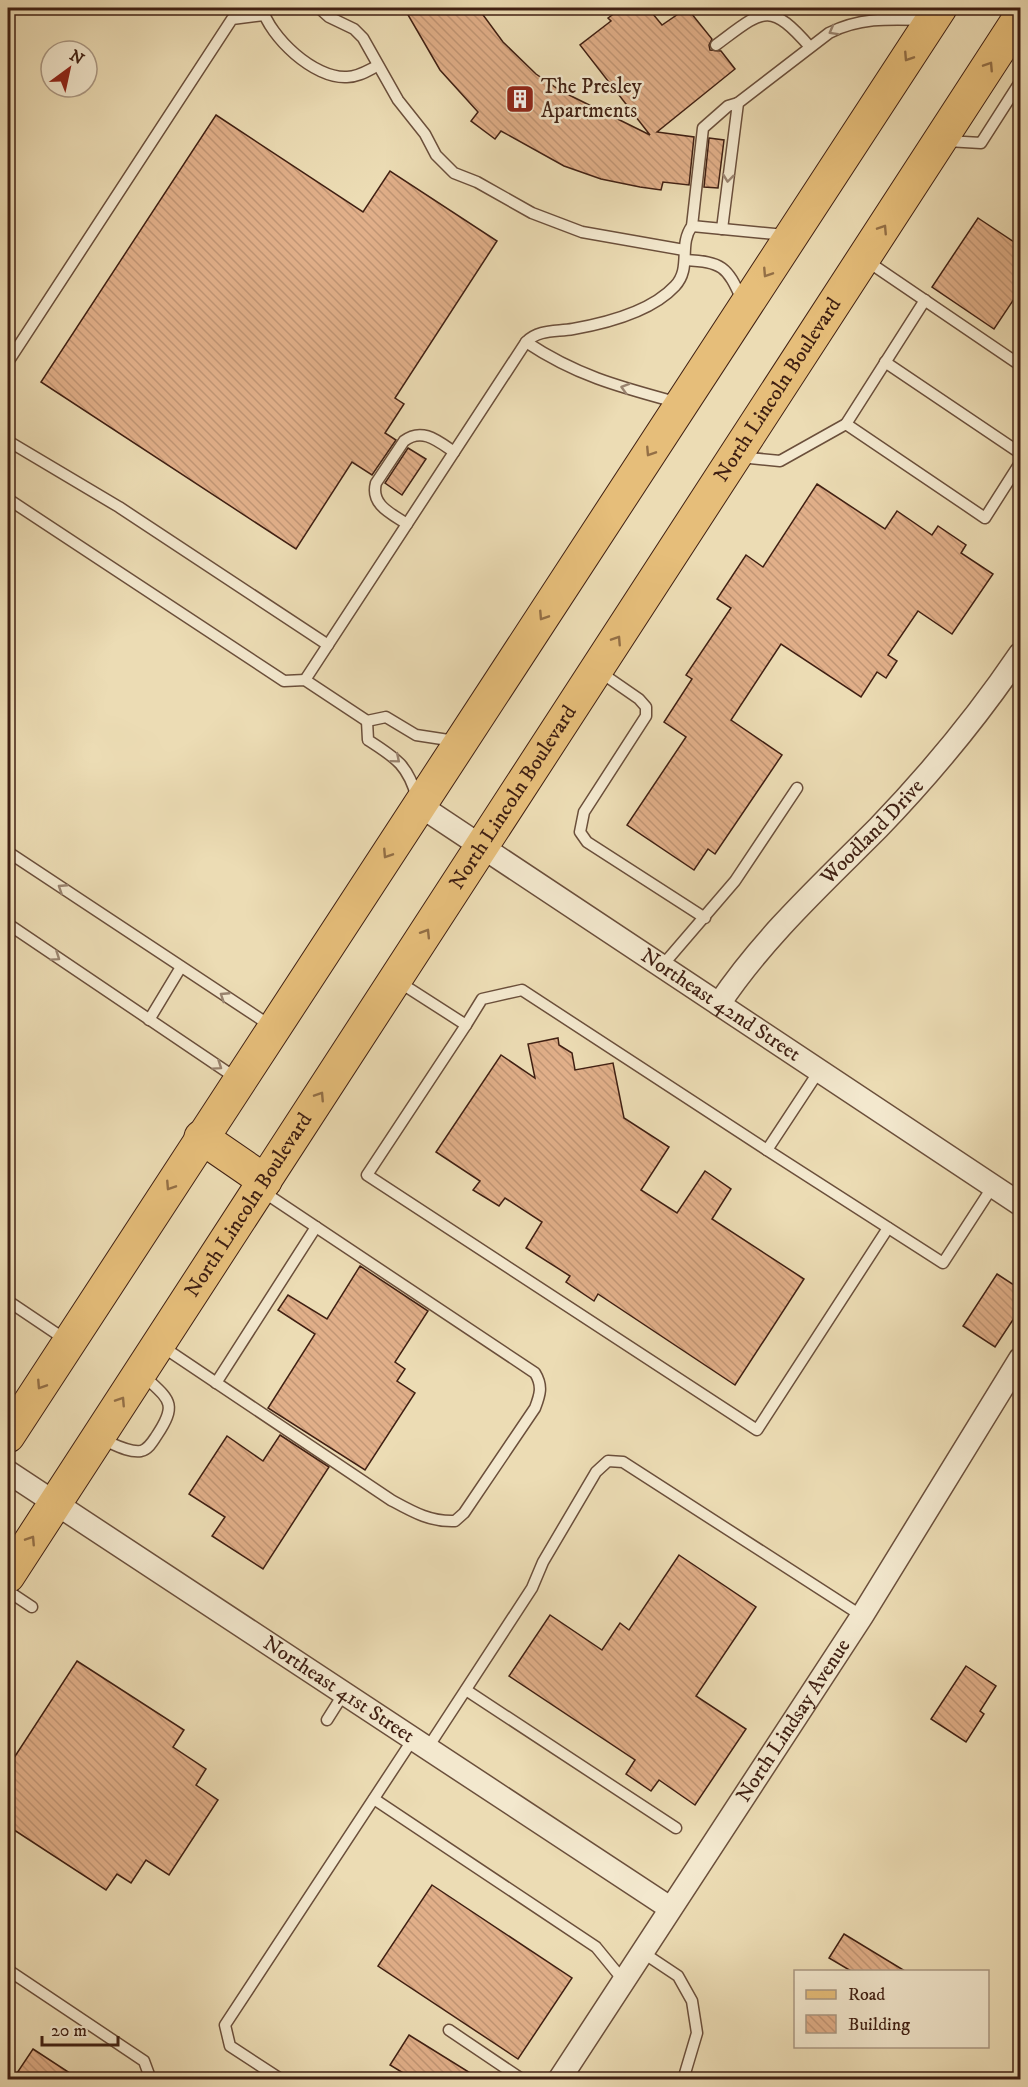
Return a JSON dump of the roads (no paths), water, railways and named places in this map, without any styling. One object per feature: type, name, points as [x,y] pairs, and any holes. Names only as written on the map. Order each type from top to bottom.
[{"type":"main road","points":[[9,1430],[69,1342],[936,14]]},
{"type":"main road","name":"North Lincoln Boulevard","points":[[8,1576],[1020,17]]},
{"type":"main road","points":[[201,1137],[262,1185]]},
{"type":"street","name":"Woodland Drive","points":[[719,1004],[744,967],[782,922],[919,783],[966,728],[1020,654]]},
{"type":"street","name":"Northeast 42nd Street","points":[[419,806],[1020,1204]]},
{"type":"street","name":"North Lindsay Avenue","points":[[559,2079],[862,1616],[1020,1359]]},
{"type":"street","name":"Northeast 41st Street","points":[[8,1472],[670,1908]]},
{"type":"lane","points":[[319,8],[328,17],[360,34],[398,100],[425,134],[436,155],[454,173],[477,182],[532,213],[582,232],[685,255],[722,266],[732,277],[745,306]]},
{"type":"lane","points":[[8,362],[232,20],[263,11],[270,30],[288,48],[332,75],[350,77],[377,66]]},
{"type":"lane","points":[[716,45],[753,18],[766,12],[783,17],[810,47]]},
{"type":"lane","points":[[305,680],[526,342],[540,333],[590,326],[636,311],[676,285],[683,274],[686,237],[692,226],[703,128],[728,106],[738,102],[829,33],[855,22],[936,14]]},
{"type":"lane","points":[[940,141],[981,143],[1020,82]]},
{"type":"lane","points":[[722,229],[738,102]]},
{"type":"lane","points":[[692,226],[791,236]]},
{"type":"lane","points":[[864,259],[1020,365]]},
{"type":"lane","points":[[736,456],[780,461],[846,424],[925,300]]},
{"type":"lane","points":[[526,342],[556,362],[589,377],[682,404]]},
{"type":"lane","points":[[885,362],[1020,453]]},
{"type":"lane","points":[[846,424],[985,518],[1020,462]]},
{"type":"lane","points":[[407,524],[380,505],[376,498],[376,483],[387,466],[404,441],[417,434],[433,438],[454,452]]},
{"type":"lane","points":[[8,441],[119,507],[328,645]]},
{"type":"lane","points":[[8,499],[284,681],[305,680],[367,721],[386,717],[416,735],[461,742]]},
{"type":"lane","points":[[597,670],[639,699],[646,707],[646,716],[584,812],[580,832],[587,842],[705,918]]},
{"type":"lane","points":[[367,721],[368,740],[404,767],[412,778],[419,806]]},
{"type":"lane","points":[[662,966],[735,881],[797,788]]},
{"type":"lane","points":[[8,852],[273,1028]]},
{"type":"lane","points":[[8,924],[239,1080]]},
{"type":"lane","points":[[149,1020],[181,967]]},
{"type":"lane","points":[[397,980],[466,1025]]},
{"type":"lane","points":[[888,1228],[757,1430],[368,1175],[482,999],[522,990],[943,1263],[993,1186]]},
{"type":"lane","points":[[767,1150],[819,1071]]},
{"type":"lane","points":[[159,1344],[391,1500],[422,1517],[440,1522],[455,1521],[464,1513],[535,1408],[540,1393],[540,1381],[535,1373],[316,1227],[262,1185]]},
{"type":"lane","points":[[216,1383],[316,1227]]},
{"type":"lane","points":[[8,1301],[69,1342]]},
{"type":"lane","points":[[98,1437],[131,1450],[142,1451],[149,1446],[168,1418],[171,1409],[168,1398],[141,1372]]},
{"type":"lane","points":[[282,2079],[230,2046],[225,2025],[374,1799],[466,1690],[532,1587],[543,1562],[596,1472],[608,1461],[623,1462],[862,1616]]},
{"type":"lane","points":[[8,1591],[32,1607]]},
{"type":"lane","points":[[466,1690],[676,1828]]},
{"type":"lane","points":[[327,1720],[344,1694]]},
{"type":"lane","points":[[374,1799],[596,1947],[623,1980]]},
{"type":"lane","points":[[642,1952],[678,1976],[692,2001],[697,2033],[683,2079]]},
{"type":"lane","points":[[8,1970],[144,2061],[151,2079]]},
{"type":"lane","points":[[449,2030],[523,2079]]},
{"type":"place","name":"The Presley Apartments","points":[[520,99]]}]
